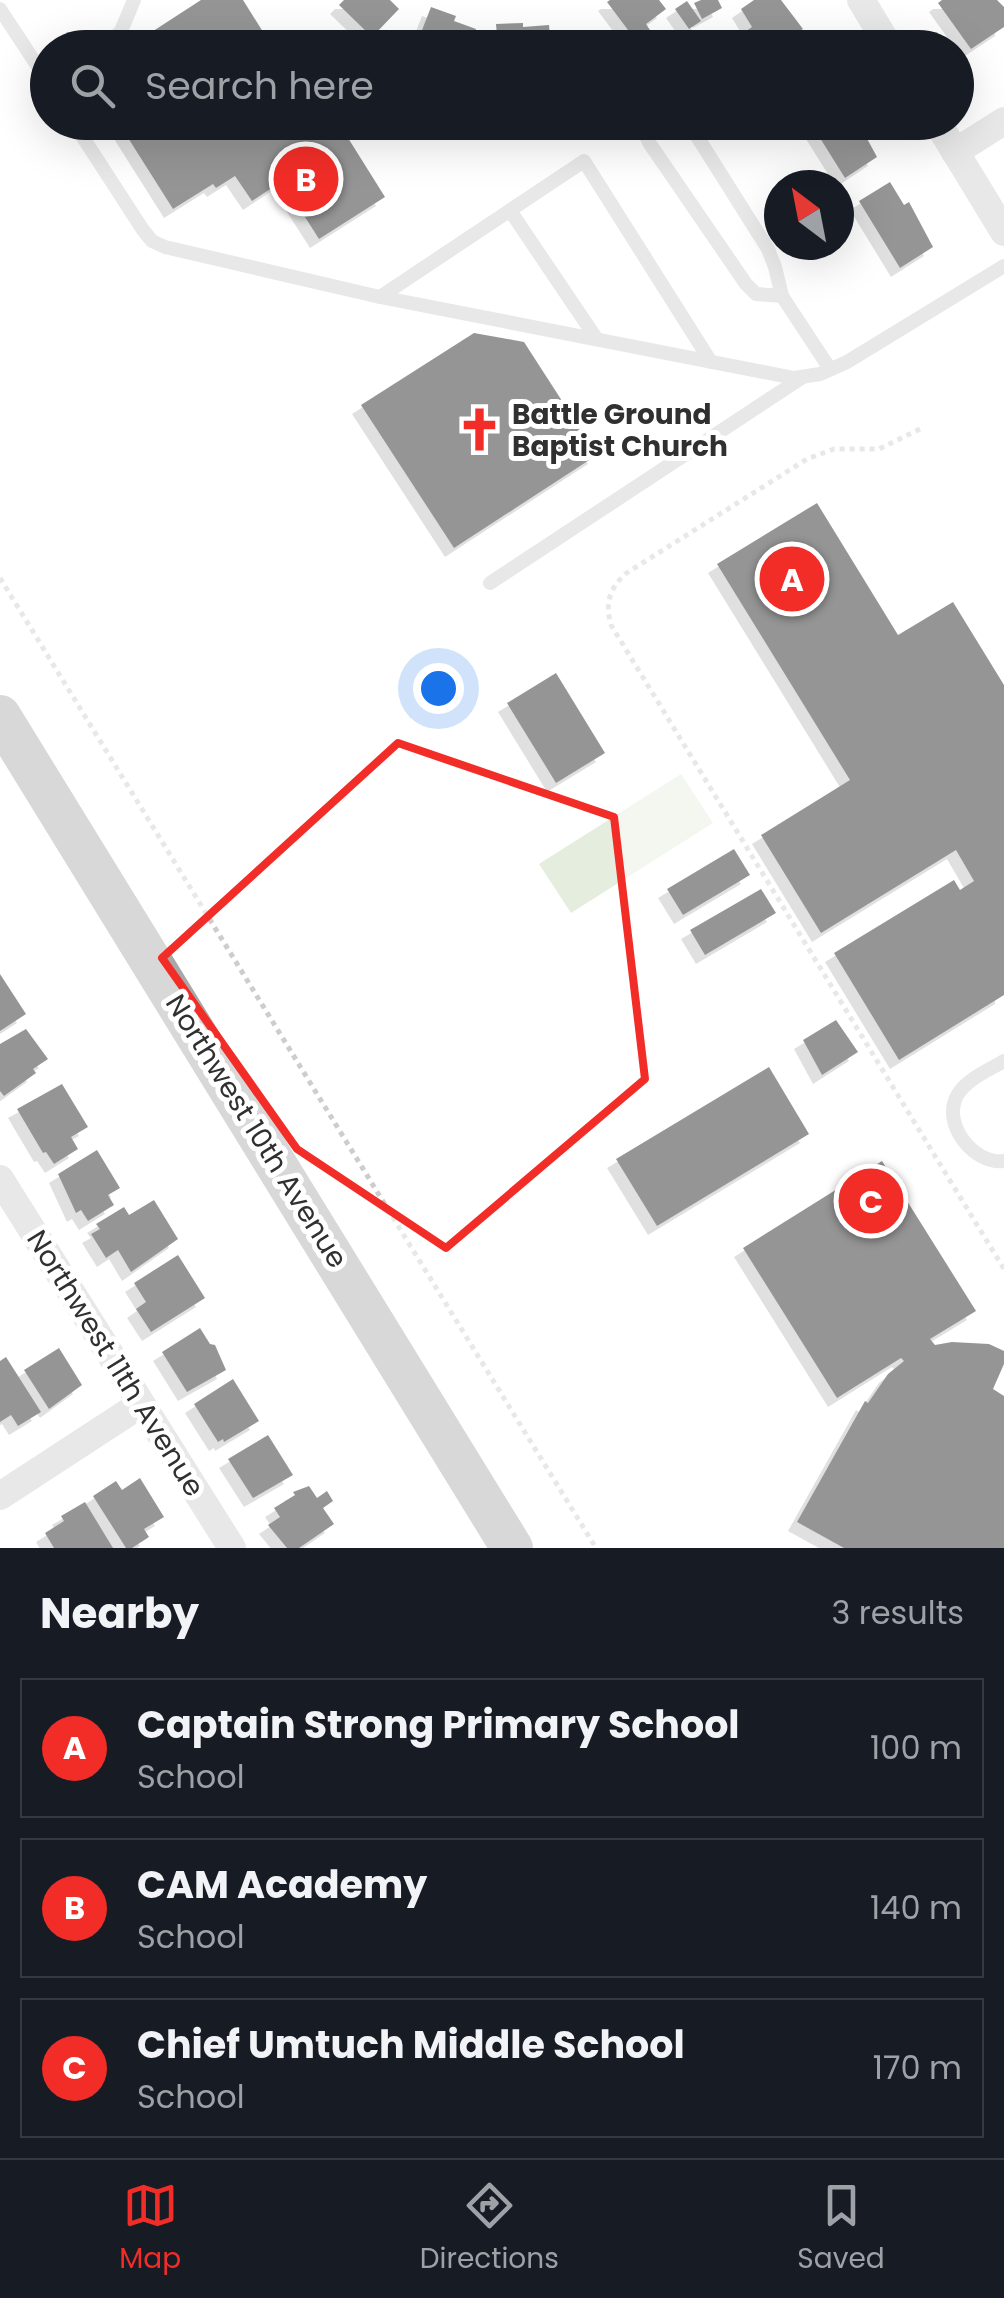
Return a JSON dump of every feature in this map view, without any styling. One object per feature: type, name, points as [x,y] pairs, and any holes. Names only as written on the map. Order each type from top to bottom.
[{"type":"main road","name":"Northwest 10th Avenue","points":[[0,716],[512,1548]]},
{"type":"street","points":[[861,0],[879,30]]},
{"type":"street","points":[[955,152],[1004,121]]},
{"type":"street","points":[[948,140],[1004,232]]},
{"type":"street","name":"Northwest 11th Avenue","points":[[0,1178],[232,1548]]},
{"type":"street","points":[[0,1496],[141,1404]]},
{"type":"lane","points":[[121,30],[134,0]]},
{"type":"lane","points":[[0,9],[30,56]]},
{"type":"lane","points":[[86,140],[152,241],[165,248],[380,296],[794,378],[830,369],[1004,266]]},
{"type":"lane","points":[[648,140],[746,284],[756,294],[782,296]]},
{"type":"lane","points":[[699,140],[768,249],[782,296],[830,369]]},
{"type":"lane","points":[[380,296],[584,161],[711,362]]},
{"type":"lane","points":[[510,212],[596,338]]},
{"type":"lane","points":[[490,583],[804,376]]},
{"type":"lane","points":[[1004,1061],[970,1082],[958,1093],[953,1107],[954,1122],[969,1148],[982,1159],[1004,1161]]},
{"type":"path","points":[[920,429],[878,449],[834,449],[807,458],[625,574],[613,586],[607,612],[621,642],[1004,1269]]},
{"type":"path","points":[[0,578],[596,1548]]},
{"type":"highlighted area","points":[[398,743],[614,817],[645,1079],[446,1248],[297,1149],[162,958]]},
{"type":"green space","points":[[681,774],[713,823],[571,913],[539,864]]},
{"type":"building","points":[[201,0],[243,0],[262,30],[155,30]]},
{"type":"building","points":[[344,0],[390,0],[399,9],[379,30],[365,30],[339,5]]},
{"type":"building","points":[[659,0],[666,9],[646,24],[650,30],[628,30],[607,2]]},
{"type":"building","points":[[718,0],[722,8],[702,19],[694,3]]},
{"type":"building","points":[[754,0],[781,0],[803,29],[748,30],[752,27],[741,9]]},
{"type":"building","points":[[997,0],[1004,7],[1004,27],[974,47],[974,30],[957,30],[938,3]]},
{"type":"building","points":[[687,1],[701,21],[689,29],[675,9]]},
{"type":"building","points":[[431,7],[476,29],[476,30],[422,30]]},
{"type":"building","points":[[496,24],[549,25],[549,30],[496,30]]},
{"type":"building","points":[[129,140],[349,140],[385,197],[319,239],[282,181],[252,201],[235,176],[216,188],[213,184],[173,209]]},
{"type":"building","points":[[821,140],[868,140],[877,157],[854,172],[840,170]]},
{"type":"building","points":[[890,182],[904,205],[909,202],[933,247],[900,268],[859,201]]},
{"type":"building","name":"Battle Ground Baptist Church","points":[[474,333],[524,342],[597,455],[454,548],[361,405]]},
{"type":"building","points":[[817,503],[898,635],[953,602],[1004,685],[1004,995],[899,1060],[834,953],[954,880],[960,890],[974,881],[956,850],[821,933],[761,835],[850,780],[717,564]]},
{"type":"building","points":[[556,673],[605,753],[556,783],[507,703]]},
{"type":"building","points":[[734,849],[750,875],[683,915],[667,889]]},
{"type":"building","points":[[761,889],[776,913],[705,955],[690,930]]},
{"type":"building","points":[[0,974],[26,1014],[0,1031]]},
{"type":"building","points":[[836,1020],[858,1052],[822,1075],[803,1040]]},
{"type":"building","points":[[26,1029],[48,1059],[4,1096],[0,1091],[0,1044]]},
{"type":"building","points":[[769,1067],[809,1134],[657,1226],[616,1159]]},
{"type":"building","points":[[62,1084],[88,1127],[71,1137],[78,1149],[54,1164],[17,1109]]},
{"type":"building","points":[[97,1150],[120,1188],[108,1195],[114,1205],[88,1221],[81,1210],[76,1213],[58,1174]]},
{"type":"building","points":[[882,1161],[976,1311],[930,1339],[935,1345],[989,1344],[1004,1351],[1004,1364],[993,1389],[1004,1396],[1004,1548],[844,1548],[797,1522],[865,1401],[868,1403],[888,1374],[904,1361],[901,1358],[837,1398],[743,1248]]},
{"type":"building","points":[[154,1200],[178,1239],[131,1272],[118,1250],[106,1258],[91,1234],[100,1229],[96,1224],[124,1207],[129,1215]]},
{"type":"building","points":[[178,1255],[205,1298],[151,1332],[136,1309],[146,1302],[134,1283]]},
{"type":"building","points":[[200,1328],[210,1344],[215,1345],[226,1370],[187,1392],[162,1352]]},
{"type":"building","points":[[59,1348],[82,1385],[49,1409],[24,1370]]},
{"type":"building","points":[[6,1357],[41,1412],[18,1426],[11,1415],[0,1422],[0,1361]]},
{"type":"building","points":[[233,1379],[259,1421],[218,1442],[194,1404]]},
{"type":"building","points":[[268,1435],[293,1475],[253,1498],[228,1459]]},
{"type":"building","points":[[140,1478],[164,1517],[144,1529],[149,1537],[126,1548],[93,1496],[116,1481],[122,1490]]},
{"type":"building","points":[[309,1486],[317,1498],[327,1491],[333,1501],[323,1508],[334,1524],[299,1548],[287,1548],[268,1525],[280,1517],[274,1508],[295,1495],[293,1492]]},
{"type":"building","points":[[85,1502],[113,1548],[54,1548],[45,1533],[64,1521],[61,1516]]},
{"type":"place","name":"CAM Academy","points":[[306,179]]},
{"type":"place","name":"Battle Ground Baptist Church","points":[[479,430]]},
{"type":"place","name":"Captain Strong Primary School","points":[[792,579]]},
{"type":"place","name":"Chief Umtuch Middle School","points":[[871,1201]]}]
